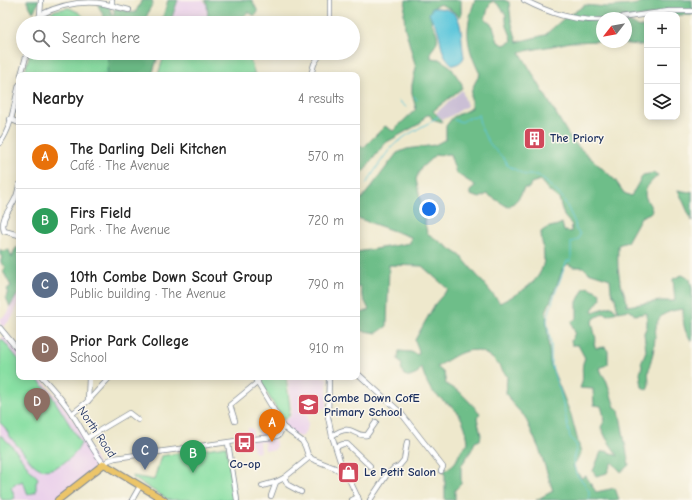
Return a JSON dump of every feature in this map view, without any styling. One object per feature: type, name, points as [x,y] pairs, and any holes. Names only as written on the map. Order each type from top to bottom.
[{"type":"main road","name":"North Road","points":[[104,464],[164,500]]},
{"type":"main road","points":[[58,500],[104,464]]},
{"type":"street","points":[[40,15],[41,0]]},
{"type":"street","points":[[112,0],[112,6]]},
{"type":"street","points":[[330,0],[330,16]]},
{"type":"street","points":[[524,0],[546,11],[566,17],[596,20]]},
{"type":"street","points":[[40,15],[54,8],[87,1],[129,10]]},
{"type":"street","points":[[632,16],[669,11],[692,11]]},
{"type":"street","points":[[22,72],[26,60]]},
{"type":"street","points":[[312,72],[317,60]]},
{"type":"street","points":[[0,143],[10,119],[16,96]]},
{"type":"street","points":[[10,119],[16,122]]},
{"type":"street","points":[[16,195],[14,201],[3,218],[2,227],[4,231],[16,234]]},
{"type":"street","points":[[0,328],[16,347]]},
{"type":"street","points":[[360,376],[401,413],[444,469]]},
{"type":"street","name":"North Road","points":[[45,380],[56,392],[72,414],[104,464]]},
{"type":"street","points":[[88,401],[89,380]]},
{"type":"street","points":[[72,414],[88,401],[107,380]]},
{"type":"street","points":[[329,380],[328,417],[332,436],[342,467],[342,472]]},
{"type":"street","points":[[235,421],[230,405],[258,382],[283,427],[302,441],[310,457],[342,472],[348,477],[358,499],[352,500]]},
{"type":"street","points":[[87,438],[129,413],[138,420]]},
{"type":"street","points":[[332,436],[344,429],[364,435],[369,433],[376,422]]},
{"type":"street","points":[[104,464],[115,458],[274,437],[279,435],[283,427]]},
{"type":"street","points":[[364,435],[366,441]]},
{"type":"street","points":[[370,500],[386,476],[404,460],[407,442]]},
{"type":"street","points":[[228,443],[237,500]]},
{"type":"street","points":[[336,447],[347,444],[370,466]]},
{"type":"street","points":[[262,486],[284,478],[310,457]]},
{"type":"street","points":[[284,478],[288,485],[301,492]]},
{"type":"street","points":[[271,496],[276,482]]},
{"type":"street","points":[[132,500],[140,486]]},
{"type":"shaded area","points":[[178,0],[203,0],[218,16],[172,16]]},
{"type":"shaded area","points":[[462,90],[467,106],[449,117],[442,119],[436,113]]},
{"type":"shaded area","points":[[16,268],[16,309],[12,318],[3,327],[0,324],[0,319],[9,312]]},
{"type":"shaded area","points":[[4,336],[16,350],[16,380],[42,380],[55,395],[78,427],[99,466],[54,500],[0,500],[0,339]]},
{"type":"shaded area","name":"Combe Down CofE Primary School","points":[[288,380],[327,380],[327,408],[307,410],[308,426],[303,436],[299,437],[284,427],[283,422],[290,417],[292,410]]},
{"type":"shaded area","points":[[248,428],[253,429],[253,436],[258,437],[259,430],[269,431],[271,440],[275,439],[275,450],[265,450],[264,442],[259,442],[260,452],[254,453],[253,445],[249,443]]},
{"type":"green space","points":[[27,0],[39,0],[33,12],[27,2]]},
{"type":"green space","points":[[142,0],[152,0],[153,4],[147,16],[114,16],[114,9],[117,8],[135,13]]},
{"type":"green space","points":[[168,0],[178,0],[172,16],[163,16]]},
{"type":"green space","points":[[205,0],[252,0],[258,12],[255,16],[248,12],[244,16],[208,16],[207,3]]},
{"type":"green space","points":[[406,0],[461,0],[460,17],[450,9],[440,4],[434,7],[431,22],[437,34],[437,40],[431,51],[431,58],[439,59],[450,66],[462,84],[462,88],[433,111],[442,120],[442,122],[432,119],[430,115],[427,115],[421,123],[385,143],[360,176],[360,146],[364,147],[385,126],[393,131],[416,109],[412,93],[412,85],[416,68],[405,28],[404,13]]},
{"type":"green space","points":[[475,0],[504,0],[509,2],[511,20],[517,42],[545,35],[562,20],[585,5],[606,7],[632,5],[655,0],[692,0],[692,15],[680,15],[680,12],[644,12],[644,16],[632,18],[632,12],[596,12],[596,41],[570,42],[520,52],[572,141],[615,180],[624,193],[631,196],[643,175],[654,173],[658,175],[648,185],[645,191],[646,198],[652,211],[641,217],[627,242],[618,245],[618,271],[627,306],[661,301],[675,301],[673,279],[682,275],[690,279],[692,289],[692,341],[685,330],[683,322],[683,309],[666,313],[661,317],[656,326],[654,348],[649,372],[649,385],[647,390],[642,387],[640,373],[642,366],[641,363],[646,351],[644,333],[647,326],[647,313],[635,315],[629,310],[618,312],[615,298],[611,291],[610,279],[588,272],[583,267],[573,267],[568,264],[563,269],[546,312],[550,363],[571,415],[581,453],[573,466],[581,478],[586,476],[596,492],[615,488],[619,500],[536,500],[553,491],[540,451],[525,417],[511,402],[506,393],[507,376],[493,359],[478,351],[471,350],[458,354],[437,367],[444,373],[446,384],[460,392],[480,413],[477,418],[481,435],[480,440],[475,442],[461,466],[461,484],[455,490],[455,500],[445,500],[445,474],[443,472],[455,463],[462,449],[468,443],[465,428],[455,409],[430,388],[421,367],[417,374],[410,377],[404,375],[401,368],[402,365],[398,359],[399,351],[411,352],[418,355],[419,352],[415,340],[435,304],[448,289],[422,266],[389,265],[387,326],[377,333],[360,330],[360,313],[369,310],[362,295],[360,286],[360,251],[410,243],[411,237],[360,219],[360,200],[397,153],[407,149],[435,145],[446,139],[446,126],[453,117],[472,108],[472,90],[480,74],[469,46],[468,29],[471,11]],"holes":[[[493,1],[499,5],[506,15],[506,23],[512,41],[504,45],[498,42],[493,26],[485,19],[489,5]],[[450,154],[456,173],[476,186],[470,191],[470,195],[480,198],[487,194],[508,207],[518,199],[524,188],[529,188],[531,183],[540,180],[549,191],[559,199],[564,216],[572,225],[571,232],[564,231],[562,223],[546,228],[541,232],[544,258],[543,267],[539,274],[534,281],[522,291],[500,303],[461,256],[427,233],[416,179],[421,168],[435,155]]]},
{"type":"green space","points":[[98,5],[109,6],[112,15],[114,16],[104,16]]},
{"type":"green space","points":[[69,8],[83,16],[43,16],[56,10]]},
{"type":"green space","points":[[632,24],[644,27],[644,46],[632,44]]},
{"type":"green space","points":[[28,60],[109,60],[108,72],[25,72]]},
{"type":"green space","points":[[108,60],[157,60],[153,72],[107,72]]},
{"type":"green space","points":[[163,60],[250,60],[254,72],[159,72]]},
{"type":"green space","points":[[678,190],[689,192],[692,191],[692,221]]},
{"type":"green space","points":[[16,248],[16,297],[10,307],[6,297],[8,291],[7,289],[11,286],[3,271],[5,267],[1,263],[2,257],[0,255],[0,249],[2,251],[9,250],[12,258]]},
{"type":"green space","points":[[589,287],[600,293],[601,298],[592,310],[593,312],[612,306],[617,312],[608,315],[604,313],[595,318],[592,322],[596,339],[594,344],[596,348],[605,347],[608,351],[608,364],[600,368],[607,382],[615,407],[619,410],[629,465],[621,472],[612,462],[607,473],[596,476],[593,471],[601,452],[606,451],[618,456],[606,438],[601,427],[605,420],[601,406],[594,405],[593,389],[580,388],[582,383],[583,362],[585,358],[578,345],[572,345],[571,341],[575,333],[571,322],[577,318],[577,302],[584,288]]},
{"type":"green space","points":[[2,339],[16,356],[16,380],[38,380],[50,393],[81,443],[75,453],[60,465],[48,470],[38,468],[0,423],[0,341]]},
{"type":"green space","points":[[286,380],[290,409],[289,416],[283,420],[260,381]]},
{"type":"green space","points":[[0,435],[11,445],[38,478],[36,483],[36,492],[28,495],[23,481],[14,484],[14,486],[11,487],[15,498],[11,500],[2,500],[0,495]]},
{"type":"green space","points":[[226,446],[235,500],[169,500],[133,478],[133,476],[154,480],[161,456]]},
{"type":"water","points":[[432,8],[451,11],[459,22],[464,57],[458,63],[453,65],[445,56],[438,31],[429,14]]},
{"type":"waterway","points":[[414,96],[417,100]]},
{"type":"waterway","points":[[399,101],[406,107]]},
{"type":"waterway","points":[[454,120],[462,122],[468,118],[476,117],[478,114],[480,124],[486,138],[495,150],[504,158],[507,165],[525,175],[538,175],[563,198],[575,223],[576,230],[580,234],[578,240],[571,242],[571,261],[567,261],[547,320],[551,346],[551,363],[560,390],[570,437],[577,446],[573,459],[576,474],[589,491],[589,500]]},
{"type":"waterway","points":[[366,184],[384,157],[396,143],[439,116]]},
{"type":"place","name":"The Priory","points":[[535,138]]},
{"type":"place","name":"Combe Down CofE Primary School","points":[[309,405]]},
{"type":"place","name":"Prior Park College","points":[[37,421]]},
{"type":"place","name":"The Darling Deli Kitchen","points":[[272,442]]},
{"type":"place","name":"Co-op","points":[[245,443]]},
{"type":"place","name":"10th Combe Down Scout Group","points":[[145,470]]},
{"type":"place","name":"Le Petit Salon","points":[[348,472]]},
{"type":"place","name":"Firs Field","points":[[193,473]]}]
